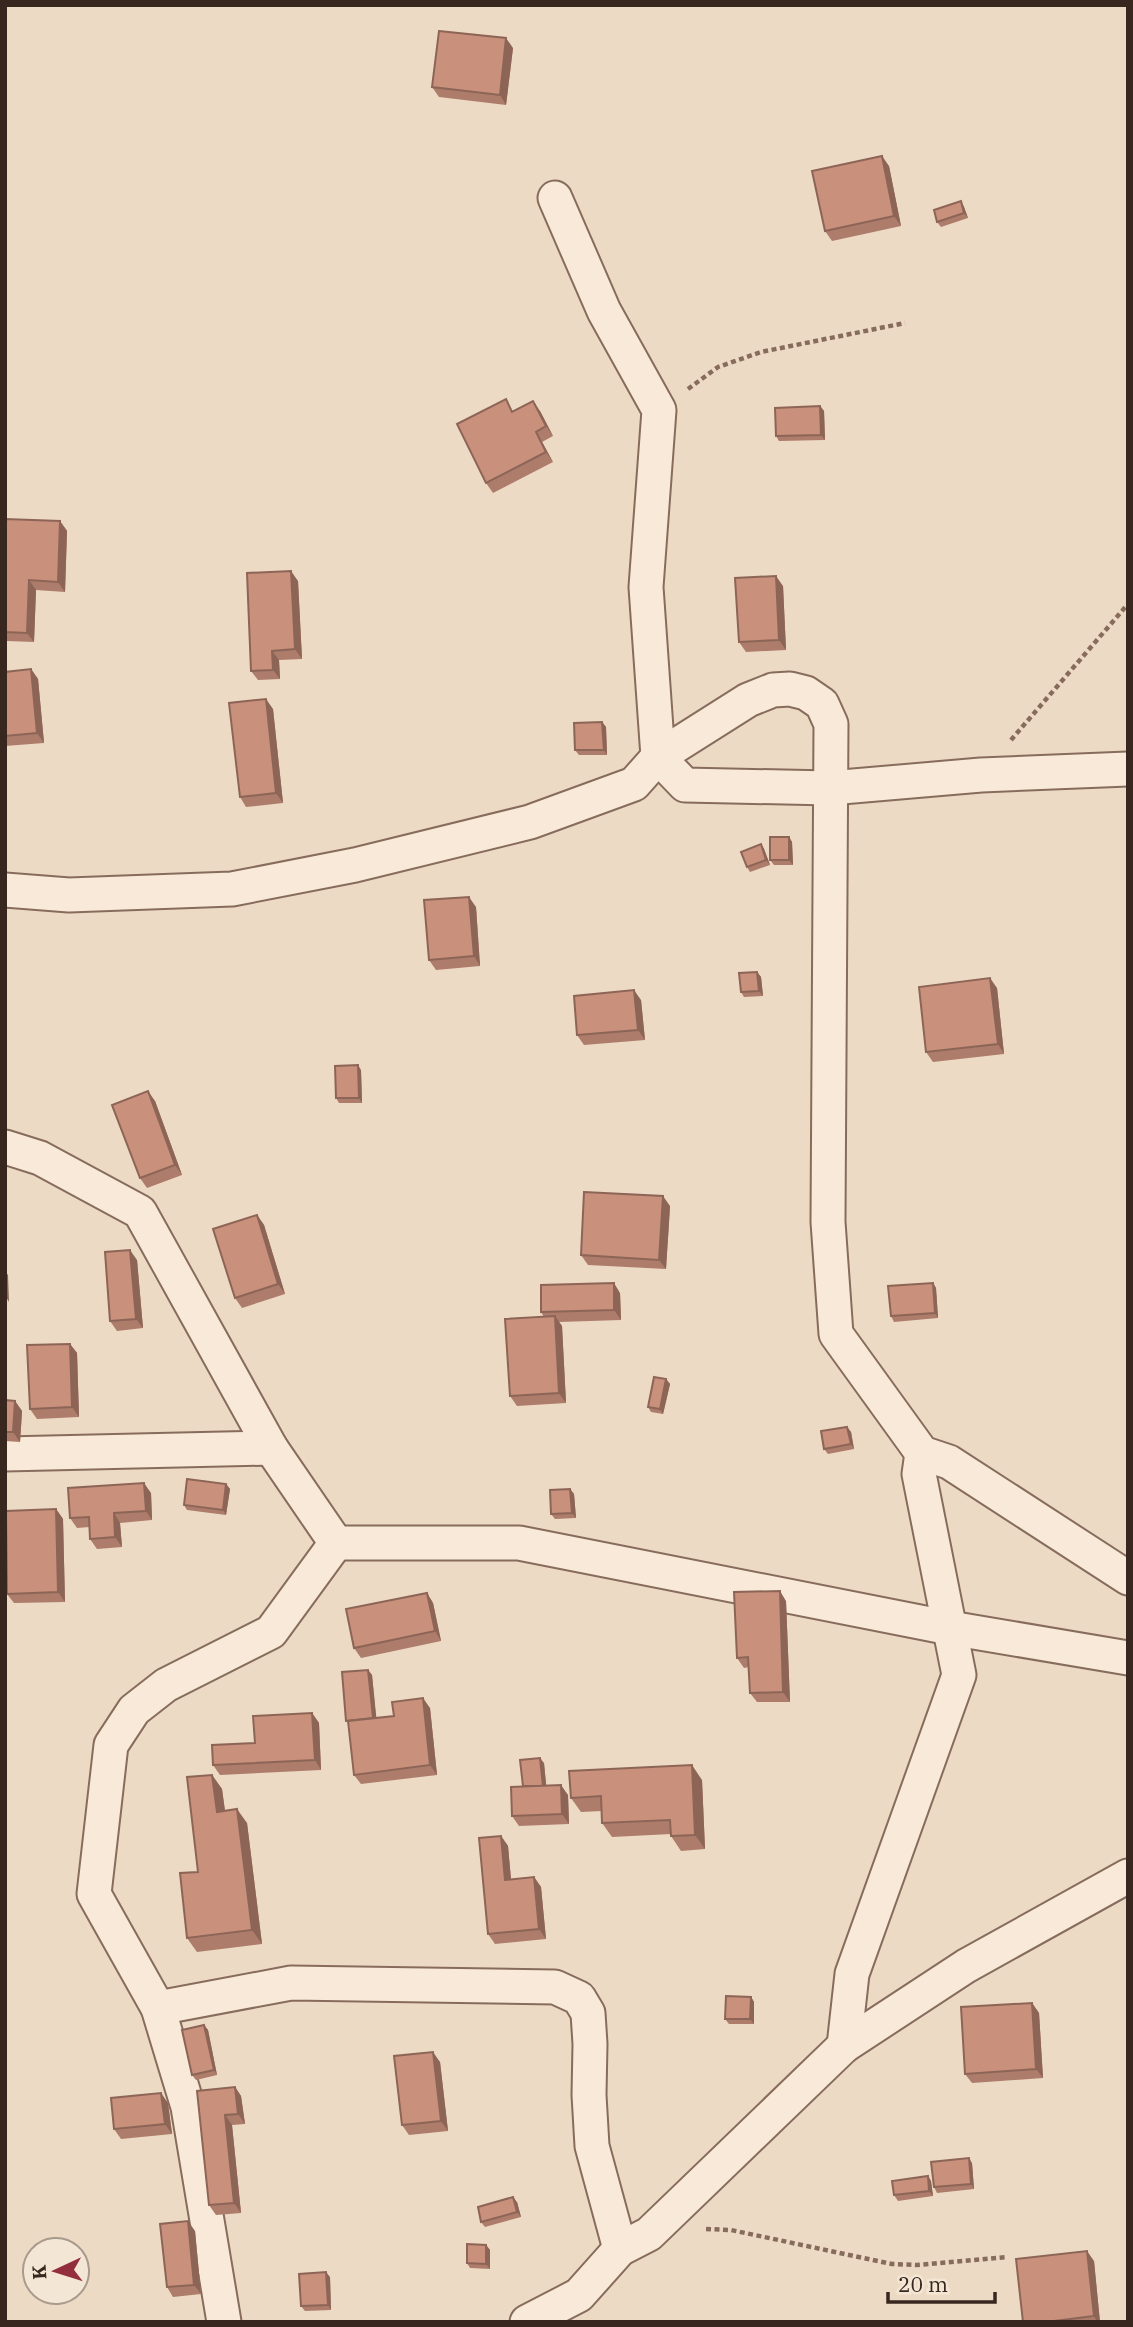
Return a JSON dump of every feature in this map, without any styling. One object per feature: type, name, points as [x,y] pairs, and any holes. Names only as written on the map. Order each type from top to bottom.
[{"type":"street","points":[[555,198],[604,311],[659,410],[646,587],[658,757],[685,785],[830,788],[981,775],[1128,769]]},
{"type":"street","points":[[5,890],[69,895],[232,889],[355,865],[530,822],[634,784],[658,757],[748,700],[773,690],[790,689],[806,693],[822,704],[831,724],[828,1222],[836,1334],[922,1453],[948,1462],[1128,1578]]},
{"type":"street","points":[[5,1147],[40,1158],[140,1212],[271,1448],[336,1543]]},
{"type":"street","points":[[5,1454],[271,1448]]},
{"type":"street","points":[[844,2046],[852,1974],[959,1675],[919,1474],[922,1453]]},
{"type":"street","points":[[336,1543],[519,1543],[950,1628],[1128,1658]]},
{"type":"street","points":[[224,2322],[188,2107],[158,2008],[94,1894],[111,1745],[134,1710],[166,1685],[271,1632],[336,1543]]},
{"type":"street","points":[[527,2322],[579,2295],[620,2249],[649,2234],[844,2046],[966,1966],[1128,1876]]},
{"type":"street","points":[[158,2008],[291,1983],[555,1987],[579,1998],[588,2013],[592,2146],[620,2249]]},
{"type":"path","points":[[659,410],[718,366],[761,352],[905,323]]},
{"type":"path","points":[[981,775],[1128,604]]},
{"type":"path","points":[[656,2227],[731,2230],[892,2264],[917,2265],[1006,2257]]},
{"type":"building","points":[[439,31],[506,38],[500,95],[432,87]]},
{"type":"building","points":[[882,156],[894,216],[825,231],[812,171]]},
{"type":"building","points":[[961,201],[964,213],[937,222],[934,210]]},
{"type":"building","points":[[506,399],[512,412],[533,401],[546,426],[536,432],[546,452],[486,483],[457,424]]},
{"type":"building","points":[[820,406],[821,435],[776,436],[775,408]]},
{"type":"building","points":[[5,519],[60,521],[58,582],[29,580],[27,633],[5,632]]},
{"type":"building","points":[[291,571],[295,649],[272,651],[273,670],[251,671],[247,573]]},
{"type":"building","points":[[776,576],[779,640],[739,642],[735,578]]},
{"type":"building","points":[[31,669],[37,733],[5,736],[5,672]]},
{"type":"building","points":[[266,699],[276,793],[240,797],[229,703]]},
{"type":"building","points":[[602,722],[604,750],[575,750],[574,723]]},
{"type":"building","points":[[770,837],[789,837],[789,860],[770,860]]},
{"type":"building","points":[[761,844],[766,860],[747,867],[741,852]]},
{"type":"building","points":[[469,897],[474,956],[429,960],[424,900]]},
{"type":"building","points":[[757,972],[759,991],[741,992],[739,973]]},
{"type":"building","points":[[990,978],[998,1044],[926,1052],[919,987]]},
{"type":"building","points":[[634,990],[638,1030],[577,1035],[574,996]]},
{"type":"building","points":[[358,1065],[359,1098],[336,1098],[335,1066]]},
{"type":"building","points":[[148,1091],[175,1165],[140,1178],[112,1105]]},
{"type":"building","points":[[584,1192],[663,1196],[659,1260],[581,1255]]},
{"type":"building","points":[[257,1215],[278,1284],[235,1298],[213,1229]]},
{"type":"building","points":[[130,1250],[136,1319],[110,1321],[105,1252]]},
{"type":"building","points":[[614,1283],[614,1310],[541,1312],[541,1285]]},
{"type":"building","points":[[933,1283],[935,1313],[891,1316],[888,1286]]},
{"type":"building","points":[[555,1316],[559,1393],[510,1396],[505,1319]]},
{"type":"building","points":[[70,1344],[72,1407],[30,1409],[27,1345]]},
{"type":"building","points":[[654,1377],[666,1379],[660,1409],[648,1407]]},
{"type":"building","points":[[5,1400],[15,1401],[13,1432],[5,1432]]},
{"type":"building","points":[[847,1427],[851,1444],[824,1449],[821,1431]]},
{"type":"building","points":[[187,1479],[226,1484],[223,1510],[184,1505]]},
{"type":"building","points":[[144,1483],[146,1511],[114,1513],[115,1537],[90,1539],[89,1517],[70,1518],[68,1488]]},
{"type":"building","points":[[570,1489],[572,1513],[551,1514],[550,1490]]},
{"type":"building","points":[[56,1509],[58,1592],[7,1594],[6,1511]]},
{"type":"building","points":[[780,1591],[783,1692],[750,1693],[748,1657],[737,1658],[734,1592]]},
{"type":"building","points":[[427,1593],[435,1631],[354,1648],[346,1609]]},
{"type":"building","points":[[368,1670],[373,1718],[346,1721],[342,1672]]},
{"type":"building","points":[[423,1698],[430,1765],[354,1775],[348,1721],[394,1716],[392,1702]]},
{"type":"building","points":[[312,1713],[315,1760],[213,1765],[212,1745],[255,1743],[253,1716]]},
{"type":"building","points":[[540,1758],[543,1786],[523,1786],[520,1760]]},
{"type":"building","points":[[692,1765],[695,1835],[671,1836],[670,1820],[602,1823],[601,1796],[571,1798],[569,1771]]},
{"type":"building","points":[[212,1775],[217,1812],[237,1809],[252,1930],[187,1938],[180,1873],[198,1872],[187,1777]]},
{"type":"building","points":[[561,1785],[562,1814],[512,1816],[511,1787]]},
{"type":"building","points":[[501,1836],[505,1880],[534,1877],[539,1929],[488,1934],[479,1838]]},
{"type":"building","points":[[726,1996],[751,1997],[750,2019],[725,2019]]},
{"type":"building","points":[[1032,2003],[1036,2069],[965,2074],[961,2007]]},
{"type":"building","points":[[204,2025],[214,2070],[192,2075],[182,2030]]},
{"type":"building","points":[[433,2052],[441,2121],[402,2125],[394,2056]]},
{"type":"building","points":[[235,2087],[238,2114],[225,2115],[234,2203],[209,2205],[197,2091]]},
{"type":"building","points":[[161,2093],[165,2124],[114,2129],[111,2098]]},
{"type":"building","points":[[969,2158],[971,2184],[934,2187],[931,2162]]},
{"type":"building","points":[[928,2176],[929,2191],[894,2195],[892,2181]]},
{"type":"building","points":[[513,2197],[517,2212],[481,2222],[478,2207]]},
{"type":"building","points":[[188,2221],[194,2285],[167,2287],[160,2224]]},
{"type":"building","points":[[467,2244],[486,2245],[486,2264],[467,2263]]},
{"type":"building","points":[[1087,2251],[1094,2316],[1023,2322],[1016,2259]]},
{"type":"building","points":[[326,2272],[328,2305],[301,2306],[299,2274]]}]
